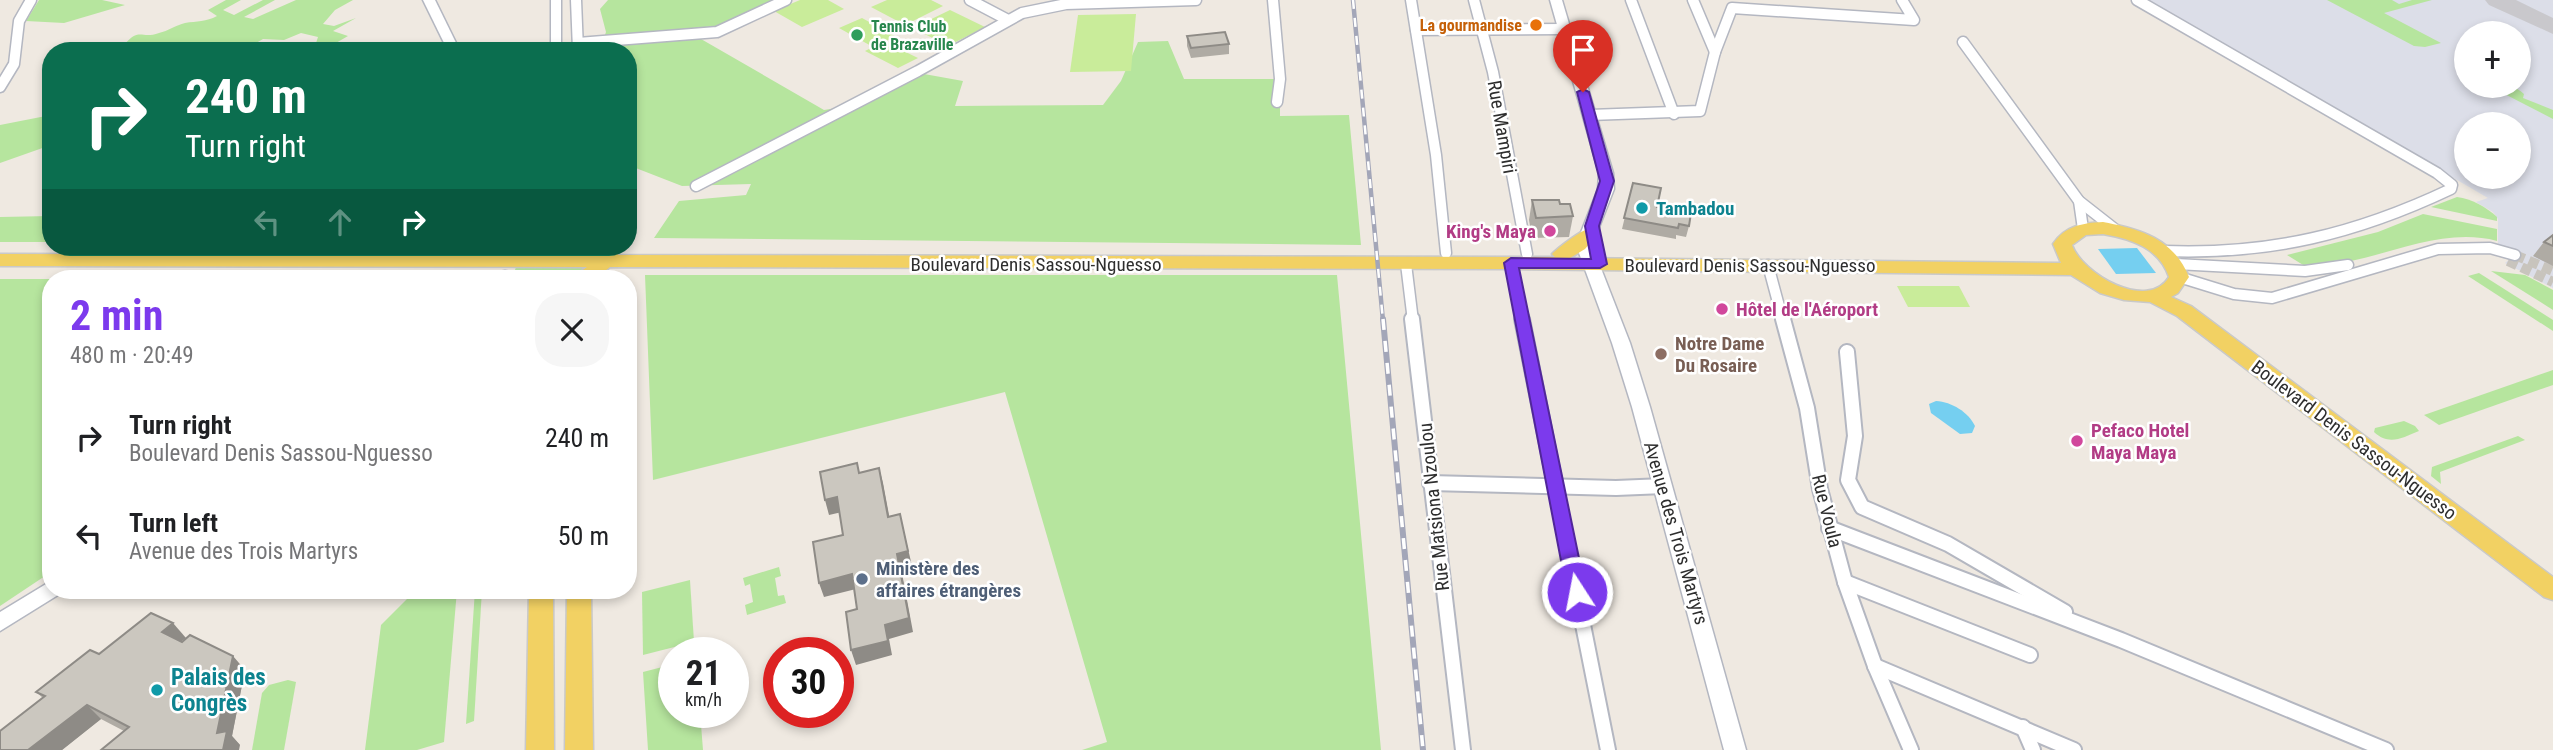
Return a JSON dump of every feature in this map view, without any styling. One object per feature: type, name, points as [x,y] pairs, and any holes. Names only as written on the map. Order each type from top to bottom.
[{"type":"main road","points":[[1556,0],[1607,181],[1592,249]]},
{"type":"main road","points":[[2083,229],[2116,230],[2147,240],[2169,275],[2129,295],[2105,288],[2068,263],[2062,244],[2069,235],[2083,229]]},
{"type":"main road","name":"Boulevard Denis Sassou-Nguesso","points":[[0,249],[42,250]]},
{"type":"main road","name":"Boulevard Denis Sassou-Nguesso","points":[[637,252],[1446,253],[1519,259],[1592,249],[2068,263]]},
{"type":"main road","name":"Boulevard Denis Sassou-Nguesso","points":[[637,253],[828,264],[1406,264],[1519,259],[1592,249],[1768,265],[2068,263]]},
{"type":"main road","name":"Avenue des Trois Martyrs","points":[[1592,249],[1664,486],[1735,750]]},
{"type":"main road","name":"Boulevard Denis Sassou-Nguesso","points":[[222,256],[507,265]]},
{"type":"main road","name":"Boulevard Denis Sassou-Nguesso","points":[[0,260],[507,265],[580,256]]},
{"type":"main road","points":[[593,270],[608,256]]},
{"type":"main road","name":"Boulevard Denis Sassou-Nguesso","points":[[2169,275],[2441,494],[2553,576]]},
{"type":"main road","name":"Boulevard Denis Sassou-Nguesso","points":[[2169,275],[2184,311],[2553,590]]},
{"type":"main road","points":[[0,623],[42,595]]},
{"type":"main road","points":[[540,750],[541,599]]},
{"type":"main road","points":[[579,599],[579,750]]},
{"type":"street","points":[[0,87],[14,64],[19,21],[31,0]]},
{"type":"street","points":[[429,0],[450,42]]},
{"type":"street","points":[[556,0],[556,42]]},
{"type":"street","points":[[576,0],[578,42]]},
{"type":"street","points":[[624,42],[717,32],[786,0]]},
{"type":"street","points":[[970,0],[1008,20]]},
{"type":"street","points":[[696,186],[918,71],[1008,20],[1048,7],[1124,0],[1196,0]]},
{"type":"street","points":[[1273,0],[1280,79],[1277,102]]},
{"type":"street","points":[[1411,0],[1436,155],[1446,253]]},
{"type":"street","name":"Rue Mampiri","points":[[1474,0],[1493,72],[1555,486],[1608,750]]},
{"type":"street","points":[[1631,0],[1674,114]]},
{"type":"street","points":[[1693,0],[1716,51]]},
{"type":"street","points":[[1590,115],[1700,111],[1716,51],[1732,8],[1914,20],[1902,0]]},
{"type":"street","points":[[2137,0],[2426,166],[2452,185],[2451,190],[2351,230],[2269,247],[2203,253],[2169,275]]},
{"type":"street","points":[[1416,30],[1564,29]]},
{"type":"street","points":[[1963,42],[2079,201],[2116,230]]},
{"type":"street","points":[[0,67],[14,64]]},
{"type":"street","points":[[2079,201],[2083,229]]},
{"type":"street","points":[[2169,275],[2225,291],[2269,298],[2446,248],[2479,246],[2511,258]]},
{"type":"street","points":[[2255,268],[2265,262],[2269,247]]},
{"type":"street","name":"Rue Matsiona Nzoulou","points":[[1406,264],[1463,750]]},
{"type":"street","name":"Rue Voula","points":[[1768,265],[1807,408],[1829,527],[1845,582],[1875,666],[1912,750]]},
{"type":"street","points":[[2169,275],[2255,268],[2305,271],[2348,265]]},
{"type":"street","points":[[1846,352],[1855,436],[1848,480],[1862,507],[1948,544],[2100,632]]},
{"type":"street","points":[[1430,483],[1664,486]]},
{"type":"street","points":[[1829,527],[2100,632],[2386,750]]},
{"type":"street","points":[[1845,582],[2030,655]]},
{"type":"street","points":[[1875,666],[2074,750]]},
{"type":"street","points":[[2023,727],[2034,750]]},
{"type":"shaded area","points":[[2147,0],[2553,0],[2553,288],[2505,263],[2518,252],[2498,244],[2498,219],[2493,212],[2476,202],[2488,198],[2472,189],[2531,189],[2531,112],[2454,112],[2454,178]]},
{"type":"green space","points":[[39,0],[102,0],[125,5],[64,23],[26,21]]},
{"type":"green space","points":[[226,0],[241,0],[223,10],[234,15],[263,0],[275,0],[244,17],[253,19],[296,0],[353,0],[335,10],[323,24],[334,26],[356,18],[333,31],[348,36],[338,42],[316,42],[318,37],[301,33],[284,40],[263,39],[258,42],[127,42],[136,35],[153,35],[182,24],[217,16],[208,10]]},
{"type":"green space","points":[[608,0],[785,0],[701,39],[824,110],[849,106],[913,72],[963,81],[955,106],[1103,105],[1121,81],[1138,42],[1168,41],[1184,79],[1280,79],[1280,116],[1349,115],[1361,245],[654,238],[679,201],[746,195],[751,184],[682,186],[637,168],[637,42],[602,42],[606,32],[600,9]]},
{"type":"green space","points":[[800,0],[828,0],[844,9],[802,27],[774,11]]},
{"type":"green space","points":[[887,0],[931,0],[943,6],[905,25],[871,7]]},
{"type":"green space","points":[[2327,0],[2392,0],[2399,4],[2412,0],[2432,0],[2384,13],[2441,43],[2425,47],[2414,46]]},
{"type":"green space","points":[[950,10],[985,27],[948,46],[913,28]]},
{"type":"green space","points":[[1136,14],[1131,71],[1070,72],[1078,15]]},
{"type":"green space","points":[[862,18],[895,36],[885,42],[918,58],[898,68],[865,51],[873,47],[839,28]]},
{"type":"green space","points":[[2512,98],[2523,98],[2553,110],[2553,119]]},
{"type":"green space","points":[[42,117],[42,148],[0,163],[0,125]]},
{"type":"green space","points":[[2457,197],[2483,207],[2497,217],[2497,221],[2431,207]]},
{"type":"green space","points":[[2423,214],[2497,229],[2497,241],[2460,237],[2442,239],[2351,261],[2308,268],[2287,255],[2378,232]]},
{"type":"green space","points":[[42,216],[42,242],[0,242],[0,217]]},
{"type":"green space","points":[[594,266],[587,270],[515,270],[516,267]]},
{"type":"green space","points":[[2491,271],[2525,275],[2553,290],[2553,310]]},
{"type":"green space","points":[[2479,273],[2553,320],[2553,331],[2468,276]]},
{"type":"green space","points":[[645,275],[1337,275],[1381,750],[1082,750],[1107,742],[1005,392],[653,480]]},
{"type":"green space","points":[[0,279],[42,279],[42,578],[0,606]]},
{"type":"green space","points":[[1897,286],[1959,286],[1970,307],[1908,307]]},
{"type":"green space","points":[[2553,370],[2553,385],[2439,425],[2424,415]]},
{"type":"green space","points":[[2404,421],[2419,431],[2390,440],[2374,432],[2375,428]]},
{"type":"green space","points":[[2518,436],[2525,440],[2440,472],[2441,484],[2431,476],[2432,467]]},
{"type":"green space","points":[[779,567],[781,576],[775,578],[778,596],[784,595],[786,603],[747,615],[745,605],[753,602],[750,584],[745,586],[743,578]]},
{"type":"green space","points":[[690,580],[694,637],[658,637],[658,651],[643,655],[642,592]]},
{"type":"green space","points":[[407,599],[456,599],[444,742],[417,750],[365,750],[381,625]]},
{"type":"green space","points":[[474,599],[481,599],[474,721],[466,724]]},
{"type":"green space","points":[[658,668],[658,728],[701,728],[703,750],[648,750],[643,672]]},
{"type":"green space","points":[[288,680],[296,682],[284,750],[252,750],[262,693],[269,685]]},
{"type":"water","points":[[2137,248],[2156,273],[2116,274],[2098,249]]},
{"type":"water","points":[[1936,401],[1948,403],[1964,412],[1975,426],[1972,433],[1960,434],[1931,413],[1929,404]]},
{"type":"building","points":[[1225,32],[1229,44],[1191,48],[1187,36]]},
{"type":"building","points":[[1633,183],[1661,188],[1657,207],[1691,213],[1689,226],[1679,224],[1678,228],[1624,218]]},
{"type":"building","points":[[1532,200],[1559,200],[1560,204],[1570,204],[1573,216],[1536,218]]},
{"type":"building","points":[[2553,235],[2553,246],[2544,242]]},
{"type":"building","name":"Ministère des affaires étrangères","points":[[857,463],[859,473],[879,468],[888,517],[900,514],[908,551],[897,554],[909,618],[885,625],[888,641],[854,649],[854,637],[849,637],[846,612],[857,609],[852,574],[819,583],[813,542],[843,535],[837,497],[825,500],[820,472]]},
{"type":"building","name":"Palais des Congrès","points":[[151,613],[173,623],[162,632],[182,642],[190,635],[233,656],[217,733],[227,731],[223,750],[101,750],[129,727],[87,705],[28,750],[0,750],[0,731],[45,696],[36,692],[90,650],[99,654]]},
{"type":"taxiway","points":[[2497,0],[2553,27]]},
{"type":"tunnel","points":[[2515,255],[2553,271]]},
{"type":"tunnel","points":[[2508,261],[2553,282]]},
{"type":"railway","points":[[1353,0],[1383,321]]},
{"type":"railway","points":[[1383,319],[1423,750]]},
{"type":"place","name":"La gourmandise","points":[[1536,25]]},
{"type":"place","name":"Tennis Club de Brazaville","points":[[857,35]]},
{"type":"place","name":"Tambadou","points":[[1642,208]]},
{"type":"place","name":"King's Maya","points":[[1550,231]]},
{"type":"place","name":"Hôtel de l'Aéroport","points":[[1722,309]]},
{"type":"place","name":"Notre Dame Du Rosaire","points":[[1661,354]]},
{"type":"place","name":"Pefaco Hotel Maya Maya","points":[[2077,441]]},
{"type":"place","name":"Ministère des affaires étrangères","points":[[862,579]]},
{"type":"place","name":"Palais des Congrès","points":[[157,690]]},
{"type":"route","points":[[1577,592],[1511,263],[1600,264],[1592,226],[1607,181],[1583,92]]}]
